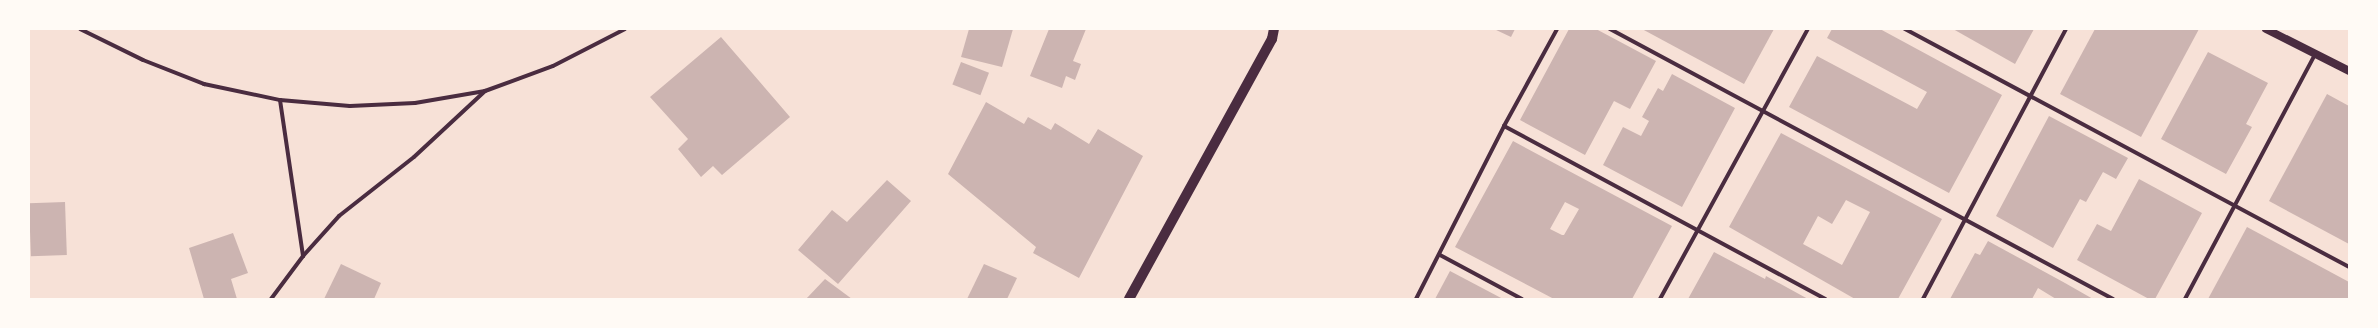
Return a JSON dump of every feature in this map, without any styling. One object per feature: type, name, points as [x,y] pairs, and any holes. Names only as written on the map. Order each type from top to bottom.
[{"type":"main road","points":[[1129,299],[1273,34],[1281,29]]},
{"type":"main road","points":[[2266,29],[2349,71]]},
{"type":"street","points":[[80,29],[143,60],[204,84],[280,100],[350,106],[415,103],[485,91],[552,66],[625,29]]},
{"type":"street","points":[[1416,299],[1440,255],[1504,126],[1557,29]]},
{"type":"street","points":[[1610,29],[2113,299]]},
{"type":"street","points":[[1660,299],[1808,29]]},
{"type":"street","points":[[1905,29],[2349,267]]},
{"type":"street","points":[[1923,299],[2066,29]]},
{"type":"street","points":[[2185,299],[2315,54]]},
{"type":"street","points":[[271,299],[303,256],[339,216],[414,156],[485,91]]},
{"type":"street","points":[[280,100],[303,256]]},
{"type":"street","points":[[1504,126],[1825,299]]},
{"type":"street","points":[[1440,255],[1522,299]]},
{"type":"building","points":[[969,29],[1013,29],[1002,67],[961,57]]},
{"type":"building","points":[[1049,29],[1086,29],[1073,61],[1081,64],[1075,80],[1066,76],[1062,88],[1030,76]]},
{"type":"building","points":[[1494,29],[1515,29],[1511,37]]},
{"type":"building","points":[[1569,29],[1596,29],[1656,61],[1630,109],[1614,101],[1585,155],[1520,120]]},
{"type":"building","points":[[1642,29],[1774,29],[1744,84]]},
{"type":"building","points":[[1832,29],[1880,29],[2002,95],[1949,193],[1789,107],[1817,56],[1917,109],[1927,92],[1827,38]]},
{"type":"building","points":[[1953,29],[2034,29],[2015,64]]},
{"type":"building","points":[[2095,29],[2199,29],[2141,137],[2060,94]]},
{"type":"building","points":[[721,37],[790,117],[722,175],[713,166],[701,177],[678,149],[688,139],[650,97]]},
{"type":"building","points":[[2208,52],[2268,83],[2246,124],[2252,127],[2226,174],[2161,139]]},
{"type":"building","points":[[961,62],[989,73],[980,95],[952,84]]},
{"type":"building","points":[[1672,74],[1735,108],[1682,207],[1603,165],[1623,127],[1641,136],[1649,121],[1642,117],[1658,88],[1663,91]]},
{"type":"building","points":[[2327,94],[2349,106],[2349,244],[2269,201]]},
{"type":"building","points":[[986,102],[1024,124],[1028,117],[1051,130],[1055,123],[1089,144],[1098,129],[1143,156],[1079,278],[1033,253],[1036,247],[948,174]]},
{"type":"building","points":[[2049,116],[2128,158],[2116,179],[2103,172],[2086,202],[2080,199],[2053,248],[1996,216]]},
{"type":"building","points":[[1781,133],[1942,219],[1898,299],[1855,299],[1729,227]],"holes":[[[1846,200],[1870,212],[1842,265],[1803,244],[1818,216],[1832,224]]]},
{"type":"building","points":[[1513,141],[1672,226],[1632,299],[1554,299],[1455,247]],"holes":[[[1565,202],[1579,209],[1564,235],[1550,229]]]},
{"type":"building","points":[[2139,179],[2202,213],[2155,299],[2149,299],[2077,260],[2097,224],[2111,231]]},
{"type":"building","points":[[887,180],[911,201],[838,284],[798,250],[832,210],[847,222]]},
{"type":"building","points":[[65,202],[67,255],[31,256],[29,203]]},
{"type":"building","points":[[2247,227],[2349,282],[2349,299],[2208,299]]},
{"type":"building","points":[[233,233],[248,273],[231,279],[237,299],[204,299],[189,248]]},
{"type":"building","points":[[1988,241],[2093,299],[2056,299],[2038,288],[2032,299],[1950,299],[1975,253],[1980,255]]},
{"type":"building","points":[[1714,252],[1765,279],[1766,276],[1808,299],[1688,299]]},
{"type":"building","points":[[341,264],[381,283],[374,299],[324,299]]},
{"type":"building","points":[[984,264],[1017,278],[1007,299],[967,299]]},
{"type":"building","points":[[1450,271],[1503,299],[1435,299]]},
{"type":"building","points":[[825,279],[852,299],[806,299]]}]
